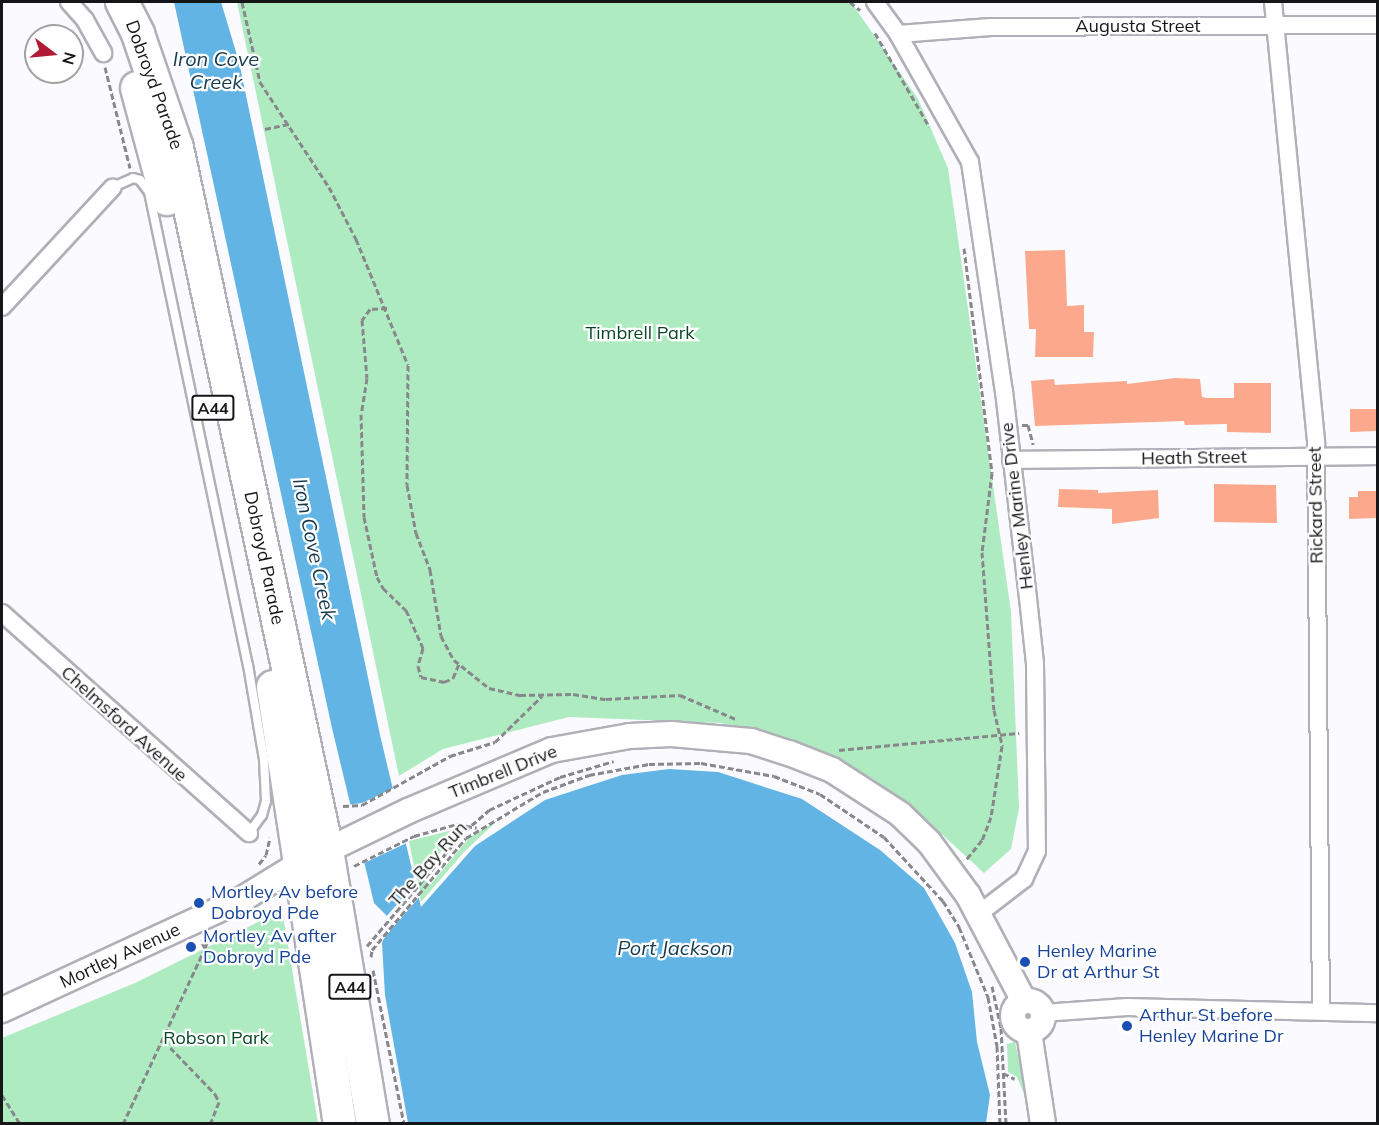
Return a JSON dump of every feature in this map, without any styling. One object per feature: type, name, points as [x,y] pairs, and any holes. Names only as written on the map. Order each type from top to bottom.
[{"type":"highway","name":"Dobroyd Parade","points":[[99,2],[138,92],[164,181],[273,686],[340,1124]]},
{"type":"highway","name":"Dobroyd Parade","points":[[122,2],[138,34],[177,148],[338,844],[373,1124]]},
{"type":"main road","name":"Timbrell Drive","points":[[299,864],[408,811],[552,750],[591,741],[671,734],[751,741],[832,770],[900,814],[929,842],[968,895],[969,920]]},
{"type":"main road","name":"Mortley Avenue","points":[[2,1010],[281,879],[299,864]]},
{"type":"main road","points":[[969,920],[1021,1017],[1044,1124]]},
{"type":"street","name":"Dobroyd Parade","points":[[69,2],[85,20],[103,53]]},
{"type":"street","name":"Henley Marine Drive","points":[[875,2],[898,34],[972,168],[1011,460],[1035,663],[1040,829],[1036,858],[1018,886],[969,920]]},
{"type":"street","name":"Rickard Street","points":[[1273,2],[1316,455],[1321,1011]]},
{"type":"street","name":"Augusta Street","points":[[898,34],[992,27],[1377,25]]},
{"type":"street","points":[[2,307],[113,187]]},
{"type":"street","name":"Heath Street","points":[[1011,460],[1377,456]]},
{"type":"street","name":"Chelmsford Avenue","points":[[2,613],[249,833]]},
{"type":"street","points":[[1021,1017],[1127,1007],[1377,1013]]},
{"type":"lane","points":[[113,187],[133,178]]},
{"type":"lane","name":"Dobroyd Parade","points":[[133,178],[140,180],[149,192],[248,665],[264,760],[266,801],[262,815],[249,833]]},
{"type":"path","points":[[242,2],[260,82],[329,187],[387,308],[408,365],[408,485],[416,533],[430,570],[441,636],[459,664],[489,688],[520,695],[606,699],[680,695],[746,723]]},
{"type":"path","points":[[851,2],[865,15]]},
{"type":"path","points":[[870,24],[935,136]]},
{"type":"path","points":[[103,53],[111,102],[133,178]]},
{"type":"path","points":[[265,129],[289,124]]},
{"type":"path","points":[[963,239],[992,473],[982,552],[992,683],[1002,746],[991,817],[982,840],[964,863]]},
{"type":"path","points":[[387,308],[370,309],[362,320],[367,378],[361,414],[360,474],[364,517],[377,577],[406,610],[423,648],[418,666],[421,677],[444,682],[453,678],[459,664]]},
{"type":"path","points":[[1028,425],[1033,444]]},
{"type":"path","points":[[342,806],[362,805],[403,785],[450,756],[495,742],[543,695]]},
{"type":"path","points":[[834,750],[855,752],[981,739],[999,732],[1037,733]]},
{"type":"path","points":[[372,940],[472,824],[489,810],[560,777],[623,759]]},
{"type":"path","name":"The Bay Run","points":[[404,1124],[372,965],[371,952],[376,944],[477,828],[567,783],[649,764],[724,765],[774,776],[820,794],[884,837],[927,880],[948,910],[988,997],[1006,1124]]},
{"type":"path","points":[[354,866],[414,836],[457,824],[472,824],[477,828]]},
{"type":"path","points":[[258,866],[266,855],[270,831]]},
{"type":"path","points":[[944,892],[951,901]]},
{"type":"path","points":[[123,1124],[164,1041],[205,948],[193,922]]},
{"type":"path","points":[[991,982],[1021,1017],[1000,1073],[1011,1074],[1017,1085]]},
{"type":"path","points":[[164,1041],[215,1094],[219,1102],[210,1124]]},
{"type":"path","name":"The Bay Run","points":[[1000,1073],[1000,1124]]},
{"type":"path","points":[[2,1095],[20,1124]]},
{"type":"path","points":[[128,1114],[129,1124]]},
{"type":"green space","name":"Timbrell Park","points":[[237,2],[851,2],[918,99],[948,168],[1011,612],[1019,808],[1011,849],[984,873],[909,804],[870,777],[804,744],[721,723],[569,717],[443,749],[399,776]]},
{"type":"green space","points":[[499,819],[464,852],[421,902],[409,841],[461,828],[420,876],[430,885],[469,838]]},
{"type":"green space","name":"Robson Park","points":[[282,910],[318,1123],[2,1123],[2,1038],[135,983]]},
{"type":"green space","points":[[1015,1042],[1024,1094],[1017,1077],[1008,1072],[1007,1044]]},
{"type":"water","name":"Port Jackson","points":[[174,2],[221,2],[239,62],[380,735],[421,907],[475,846],[545,800],[622,775],[669,769],[718,772],[802,799],[880,850],[924,888],[955,943],[972,992],[977,1042],[990,1095],[986,1123],[408,1123],[385,995],[382,943],[392,921],[374,903],[332,728]]},
{"type":"pier","points":[[396,787],[409,842],[362,864],[347,805],[362,803]]},
{"type":"pier","points":[[418,880],[421,895],[379,944],[389,922],[385,918]]},
{"type":"building","points":[[1065,250],[1067,306],[1084,305],[1084,332],[1094,332],[1093,357],[1035,357],[1036,329],[1029,329],[1025,251]]},
{"type":"building","points":[[1175,378],[1200,379],[1202,397],[1207,398],[1234,398],[1234,383],[1271,383],[1271,433],[1227,432],[1227,424],[1185,425],[1184,421],[1035,426],[1031,381],[1054,379],[1055,385],[1127,381],[1127,384]]},
{"type":"building","points":[[1350,409],[1377,409],[1377,431],[1350,432]]},
{"type":"building","points":[[1214,484],[1276,485],[1277,523],[1214,522]]},
{"type":"building","points":[[1059,489],[1098,490],[1098,493],[1158,490],[1159,518],[1112,524],[1112,509],[1058,507]]},
{"type":"building","points":[[1358,491],[1377,491],[1377,518],[1349,519],[1349,497],[1358,497]]},
{"type":"place","name":"Mortley Av before Dobroyd Pde","points":[[199,903]]},
{"type":"place","name":"Mortley Av after Dobroyd Pde","points":[[191,947]]},
{"type":"place","name":"Henley Marine Dr at Arthur St","points":[[1025,962]]},
{"type":"place","name":"Arthur St before Henley Marine Dr","points":[[1127,1026]]},
{"type":"water label","name":"Iron Cove Creek","points":[[216,70]]},
{"type":"water label","name":"Iron Cove Creek","points":[[315,549]]}]
